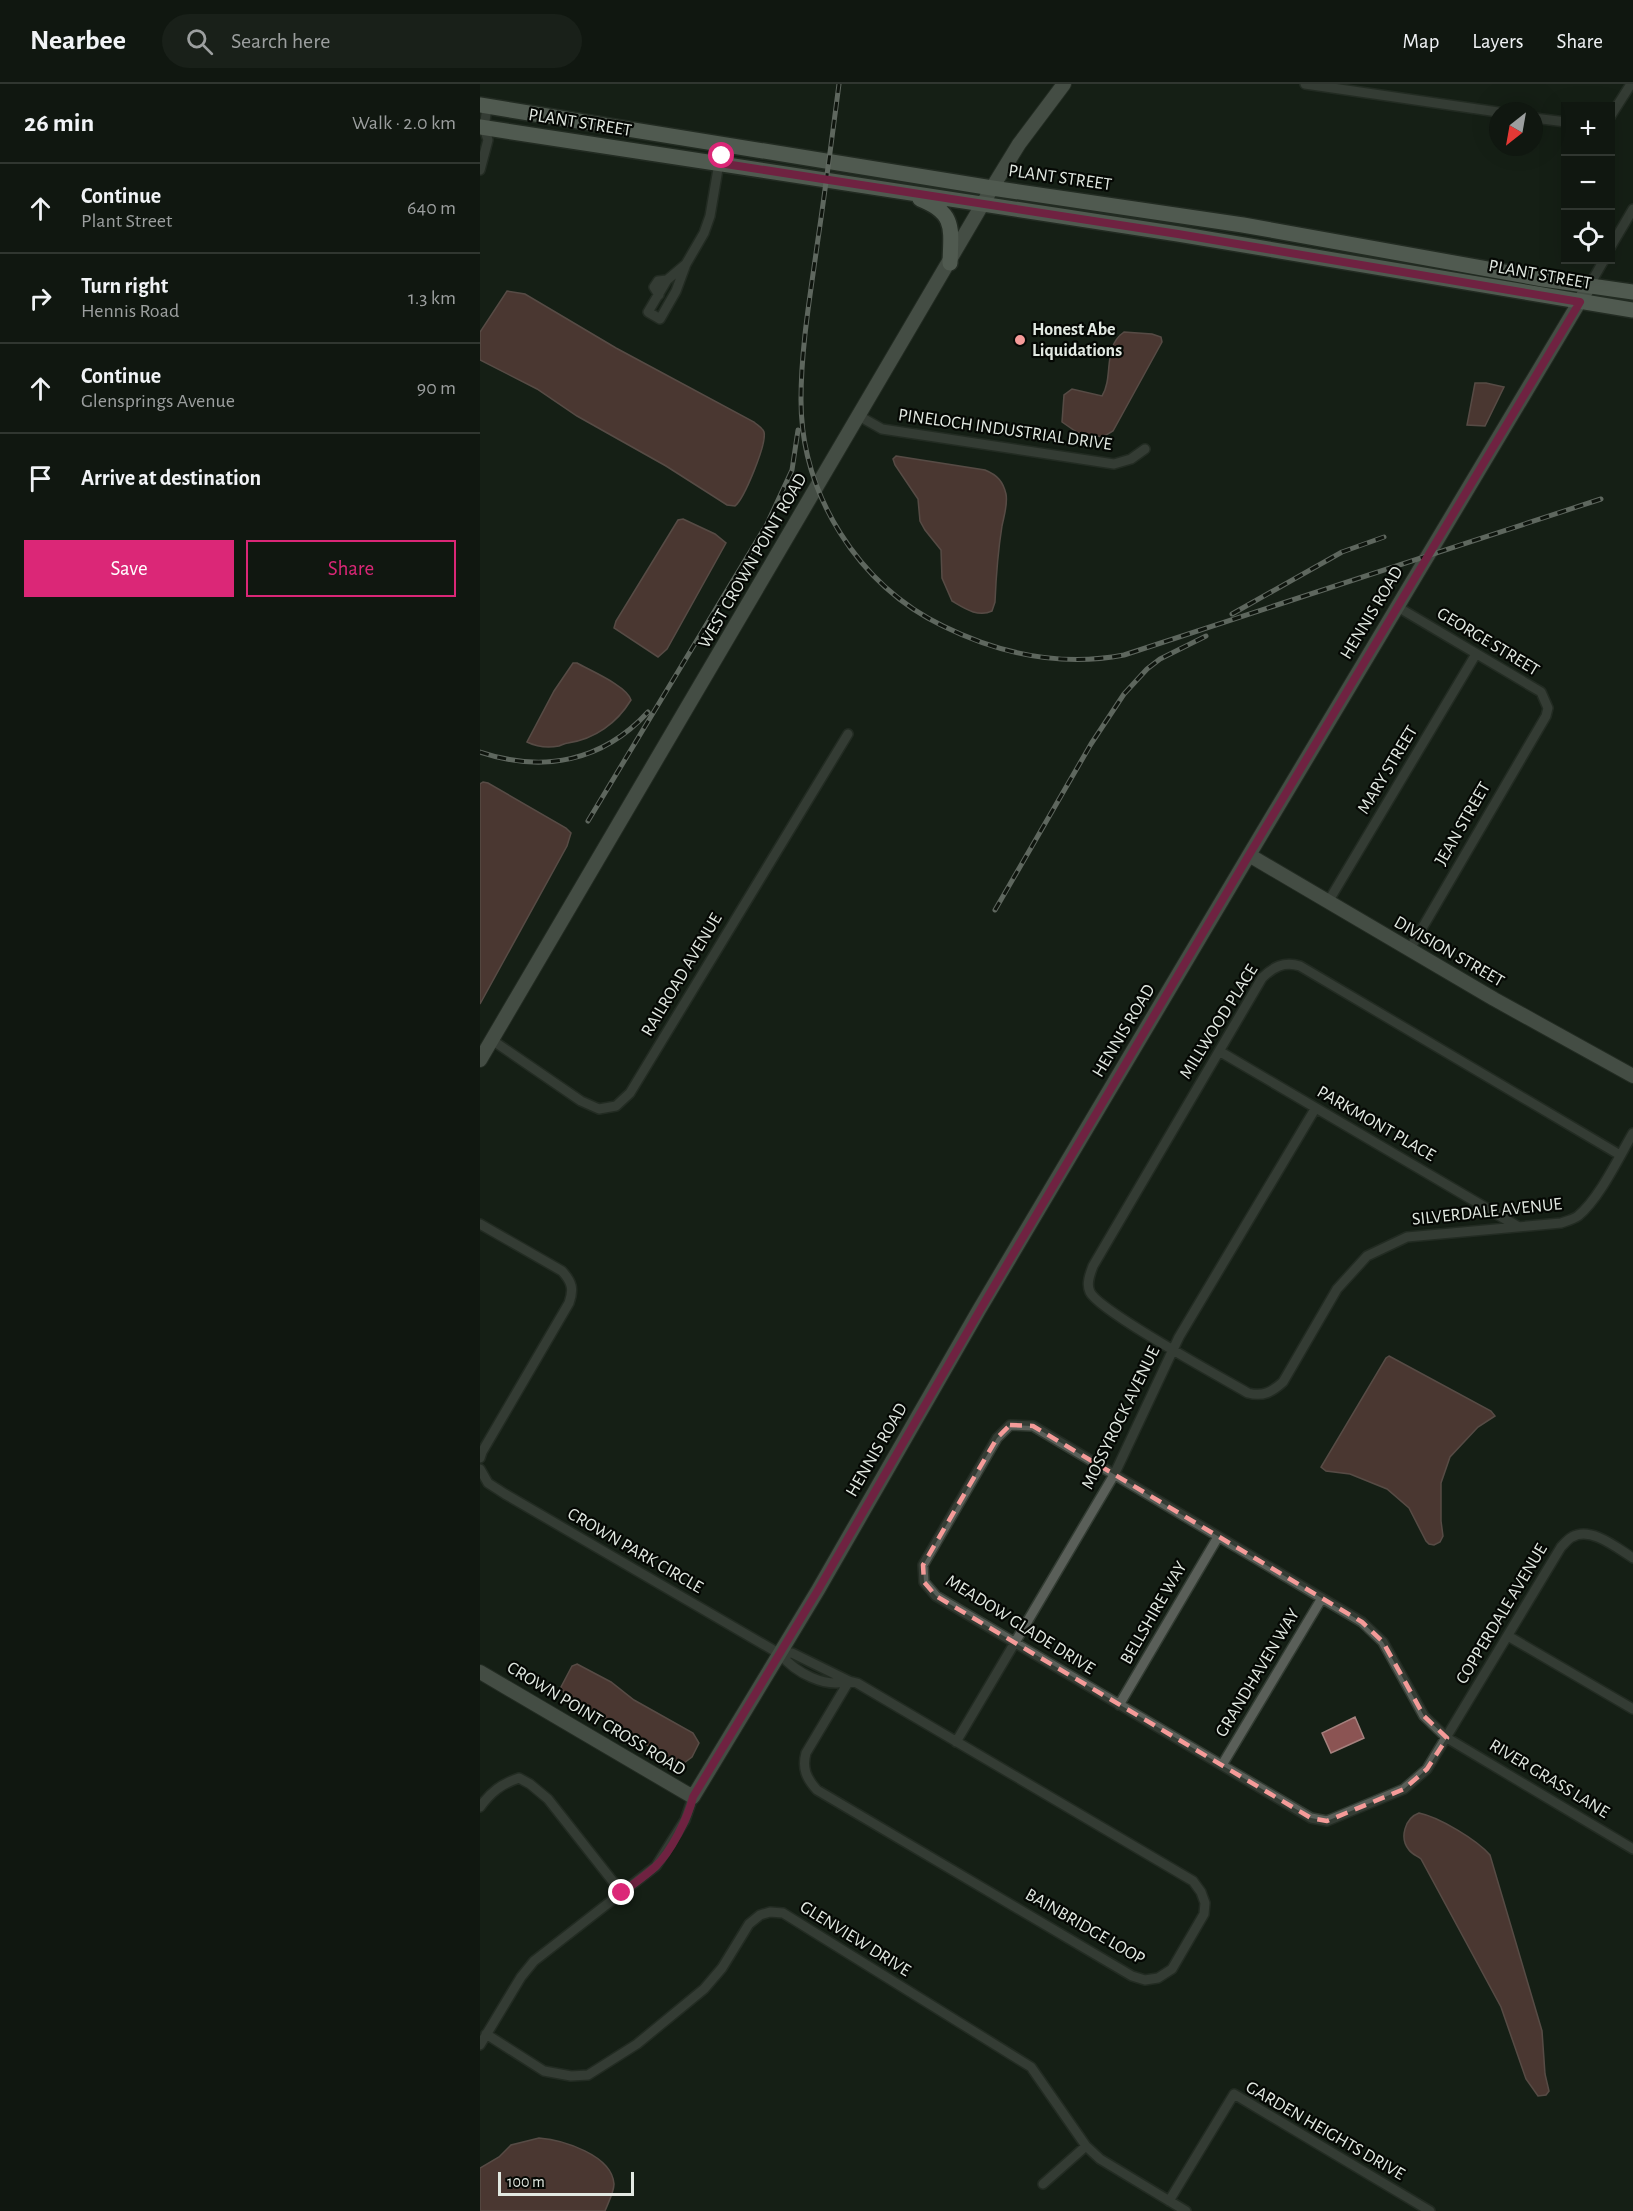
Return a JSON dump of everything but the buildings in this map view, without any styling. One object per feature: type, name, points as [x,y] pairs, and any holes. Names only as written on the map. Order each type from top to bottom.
[{"type":"main road","name":"PLANT STREET","points":[[484,106],[992,188],[1218,221],[1633,292]]},
{"type":"main road","name":"PLANT STREET","points":[[481,129],[898,190],[1263,247],[1633,310]]},
{"type":"main road","points":[[675,157],[689,154],[704,142]]},
{"type":"main road","points":[[719,163],[726,153],[745,148]]},
{"type":"main road","points":[[898,190],[935,205],[947,216],[951,232],[950,263]]},
{"type":"main road","points":[[1263,247],[1276,242],[1343,252],[1352,245]]},
{"type":"main road","points":[[1364,264],[1372,256],[1439,267],[1448,262]]},
{"type":"street","name":"WEST CROWN POINT ROAD","points":[[480,1060],[992,188],[1019,144],[1064,84]]},
{"type":"street","points":[[1305,84],[1489,111]]},
{"type":"street","points":[[1615,113],[1629,99],[1631,84]]},
{"type":"street","points":[[480,170],[488,140],[481,129],[484,106]]},
{"type":"street","points":[[1543,118],[1561,121]]},
{"type":"street","points":[[686,264],[667,280],[648,312],[660,319],[676,291],[686,264],[704,233],[710,216],[719,163]]},
{"type":"street","points":[[1615,241],[1633,209]]},
{"type":"street","points":[[1589,286],[1602,264]]},
{"type":"street","name":"HENNIS ROAD","points":[[693,1797],[780,1654],[974,1319],[1396,606],[1589,286]]},
{"type":"street","name":"PINELOCH INDUSTRIAL DRIVE","points":[[859,416],[882,429],[1114,464],[1131,459],[1145,449]]},
{"type":"street","name":"GEORGE STREET","points":[[1396,606],[1541,692],[1548,708],[1546,716]]},
{"type":"street","name":"MARY STREET","points":[[1328,902],[1476,654]]},
{"type":"street","name":"JEAN STREET","points":[[1410,949],[1546,716]]},
{"type":"street","name":"RAILROAD AVENUE","points":[[492,1040],[581,1101],[598,1109],[616,1106],[630,1093],[848,734]]},
{"type":"street","name":"DIVISION STREET","points":[[1249,855],[1494,999],[1633,1076]]},
{"type":"street","name":"MILLWOOD PLACE","points":[[1173,1349],[1097,1302],[1089,1290],[1089,1276],[1262,978],[1272,968],[1292,963],[1620,1155]]},
{"type":"street","name":"PARKMONT PLACE","points":[[1219,1051],[1517,1227]]},
{"type":"street","name":"MOSSYROCK AVENUE","points":[[956,1742],[1114,1475],[1173,1349],[1315,1109]]},
{"type":"street","name":"SILVERDALE AVENUE","points":[[1173,1349],[1248,1393],[1259,1396],[1274,1391],[1283,1382],[1337,1289],[1367,1256],[1407,1237],[1517,1227],[1576,1218],[1590,1204],[1633,1133]]},
{"type":"street","points":[[480,1224],[562,1271],[571,1281],[573,1292],[569,1303],[480,1458]]},
{"type":"street","name":"MEADOW GLADE DRIVE","points":[[1010,1425],[1033,1426],[1114,1475],[1362,1622],[1383,1642],[1424,1716],[1447,1738],[1427,1769],[1404,1789],[1327,1821],[1311,1818],[936,1596],[924,1582],[923,1565],[997,1438],[1010,1425]]},
{"type":"street","name":"CROWN PARK CIRCLE","points":[[480,1469],[488,1483],[505,1494],[780,1654]]},
{"type":"street","name":"COPPERDALE AVENUE","points":[[1447,1738],[1561,1547],[1573,1536],[1586,1535],[1598,1537],[1633,1558]]},
{"type":"street","name":"BELLSHIRE WAY","points":[[1119,1705],[1218,1537]]},
{"type":"street","name":"GRANDHAVEN WAY","points":[[1222,1765],[1322,1598]]},
{"type":"street","points":[[1508,1636],[1633,1708]]},
{"type":"street","name":"BAINBRIDGE LOOP","points":[[780,1654],[788,1663],[817,1679],[838,1684],[849,1681],[857,1683],[1193,1881],[1205,1903],[1204,1914],[1167,1974],[1144,1980],[1132,1976],[817,1790],[808,1780],[804,1768],[806,1753],[849,1681]]},
{"type":"street","name":"CROWN POINT CROSS ROAD","points":[[480,1671],[693,1797]]},
{"type":"street","name":"RIVER GRASS LANE","points":[[1447,1738],[1633,1849]]},
{"type":"street","points":[[480,1807],[495,1789],[506,1782],[519,1778],[530,1784],[548,1799],[622,1893]]},
{"type":"street","points":[[480,2045],[521,1977],[534,1961],[656,1866],[685,1820],[693,1797]]},
{"type":"street","name":"GLENVIEW DRIVE","points":[[486,2034],[544,2071],[571,2076],[588,2075],[637,2044],[704,1989],[722,1968],[749,1924],[760,1915],[770,1912],[783,1913],[1031,2067],[1086,2146],[1100,2159],[1169,2201]]},
{"type":"street","name":"GARDEN HEIGHTS DRIVE","points":[[1169,2201],[1234,2094],[1430,2211]]},
{"type":"street","points":[[1042,2184],[1086,2146]]},
{"type":"street","points":[[1169,2201],[1186,2211]]},
{"type":"highlighted area","points":[[1010,1425],[1033,1426],[1362,1622],[1383,1642],[1424,1716],[1447,1738],[1427,1769],[1404,1789],[1327,1821],[1311,1818],[936,1596],[924,1582],[923,1565],[997,1438]]},
{"type":"shaded area","points":[[507,291],[525,294],[616,348],[754,422],[761,428],[764,438],[759,459],[744,493],[735,506],[727,505],[666,466],[577,416],[537,389],[480,360],[480,332]]},
{"type":"shaded area","points":[[1124,332],[1152,334],[1161,337],[1162,342],[1113,431],[1103,437],[1078,433],[1062,422],[1064,395],[1072,389],[1102,396],[1113,346]]},
{"type":"shaded area","points":[[1475,383],[1504,387],[1485,426],[1467,425]]},
{"type":"shaded area","points":[[896,456],[985,470],[996,476],[1003,485],[1006,494],[1006,510],[999,545],[995,602],[992,611],[976,613],[952,601],[942,578],[941,550],[920,521],[918,499],[895,465],[893,459]]},
{"type":"shaded area","points":[[683,519],[715,534],[726,543],[667,649],[658,657],[614,628],[616,621],[678,520]]},
{"type":"shaded area","points":[[573,663],[616,684],[631,700],[612,723],[587,738],[551,747],[527,742],[554,691]]},
{"type":"shaded area","points":[[483,782],[566,828],[571,833],[567,846],[480,1004],[480,784]]},
{"type":"shaded area","points":[[1389,1356],[1491,1411],[1495,1416],[1478,1427],[1450,1457],[1441,1483],[1443,1536],[1440,1542],[1434,1545],[1426,1541],[1409,1508],[1387,1489],[1350,1474],[1326,1471],[1321,1467]]},
{"type":"shaded area","points":[[577,1664],[611,1682],[634,1700],[693,1733],[699,1743],[692,1757],[684,1763],[669,1759],[564,1693],[561,1687],[572,1666]]},
{"type":"shaded area","points":[[1355,1717],[1364,1738],[1331,1753],[1322,1733]]},
{"type":"shaded area","points":[[1419,1813],[1437,1819],[1457,1830],[1490,1855],[1542,2031],[1545,2074],[1549,2091],[1546,2095],[1538,2096],[1526,2079],[1501,2007],[1421,1859],[1406,1845],[1404,1834],[1407,1824]]},
{"type":"shaded area","points":[[539,2138],[573,2146],[596,2157],[605,2165],[614,2184],[605,2211],[480,2211],[480,2168],[499,2157],[511,2145]]},
{"type":"railway","points":[[839,84],[804,342],[801,381],[804,435],[811,469],[840,533],[885,587],[912,608],[943,626],[986,644],[1031,655],[1077,659],[1124,655],[1601,499]]},
{"type":"railway","points":[[588,821],[767,524],[792,470],[798,430]]},
{"type":"railway","points":[[1232,614],[1342,552],[1384,537]]},
{"type":"railway","points":[[995,910],[1091,744],[1124,694],[1147,669],[1160,659],[1206,636]]},
{"type":"railway","points":[[480,752],[526,762],[570,759],[611,742],[630,729],[648,712]]},
{"type":"place","name":"Honest Abe Liquidations","points":[[1020,340]]},
{"type":"route","points":[[622,1893],[656,1866],[668,1850],[690,1810],[693,1797],[818,1590],[980,1310],[1396,606],[1429,555],[1580,302],[1325,257],[719,163],[722,156]]}]
